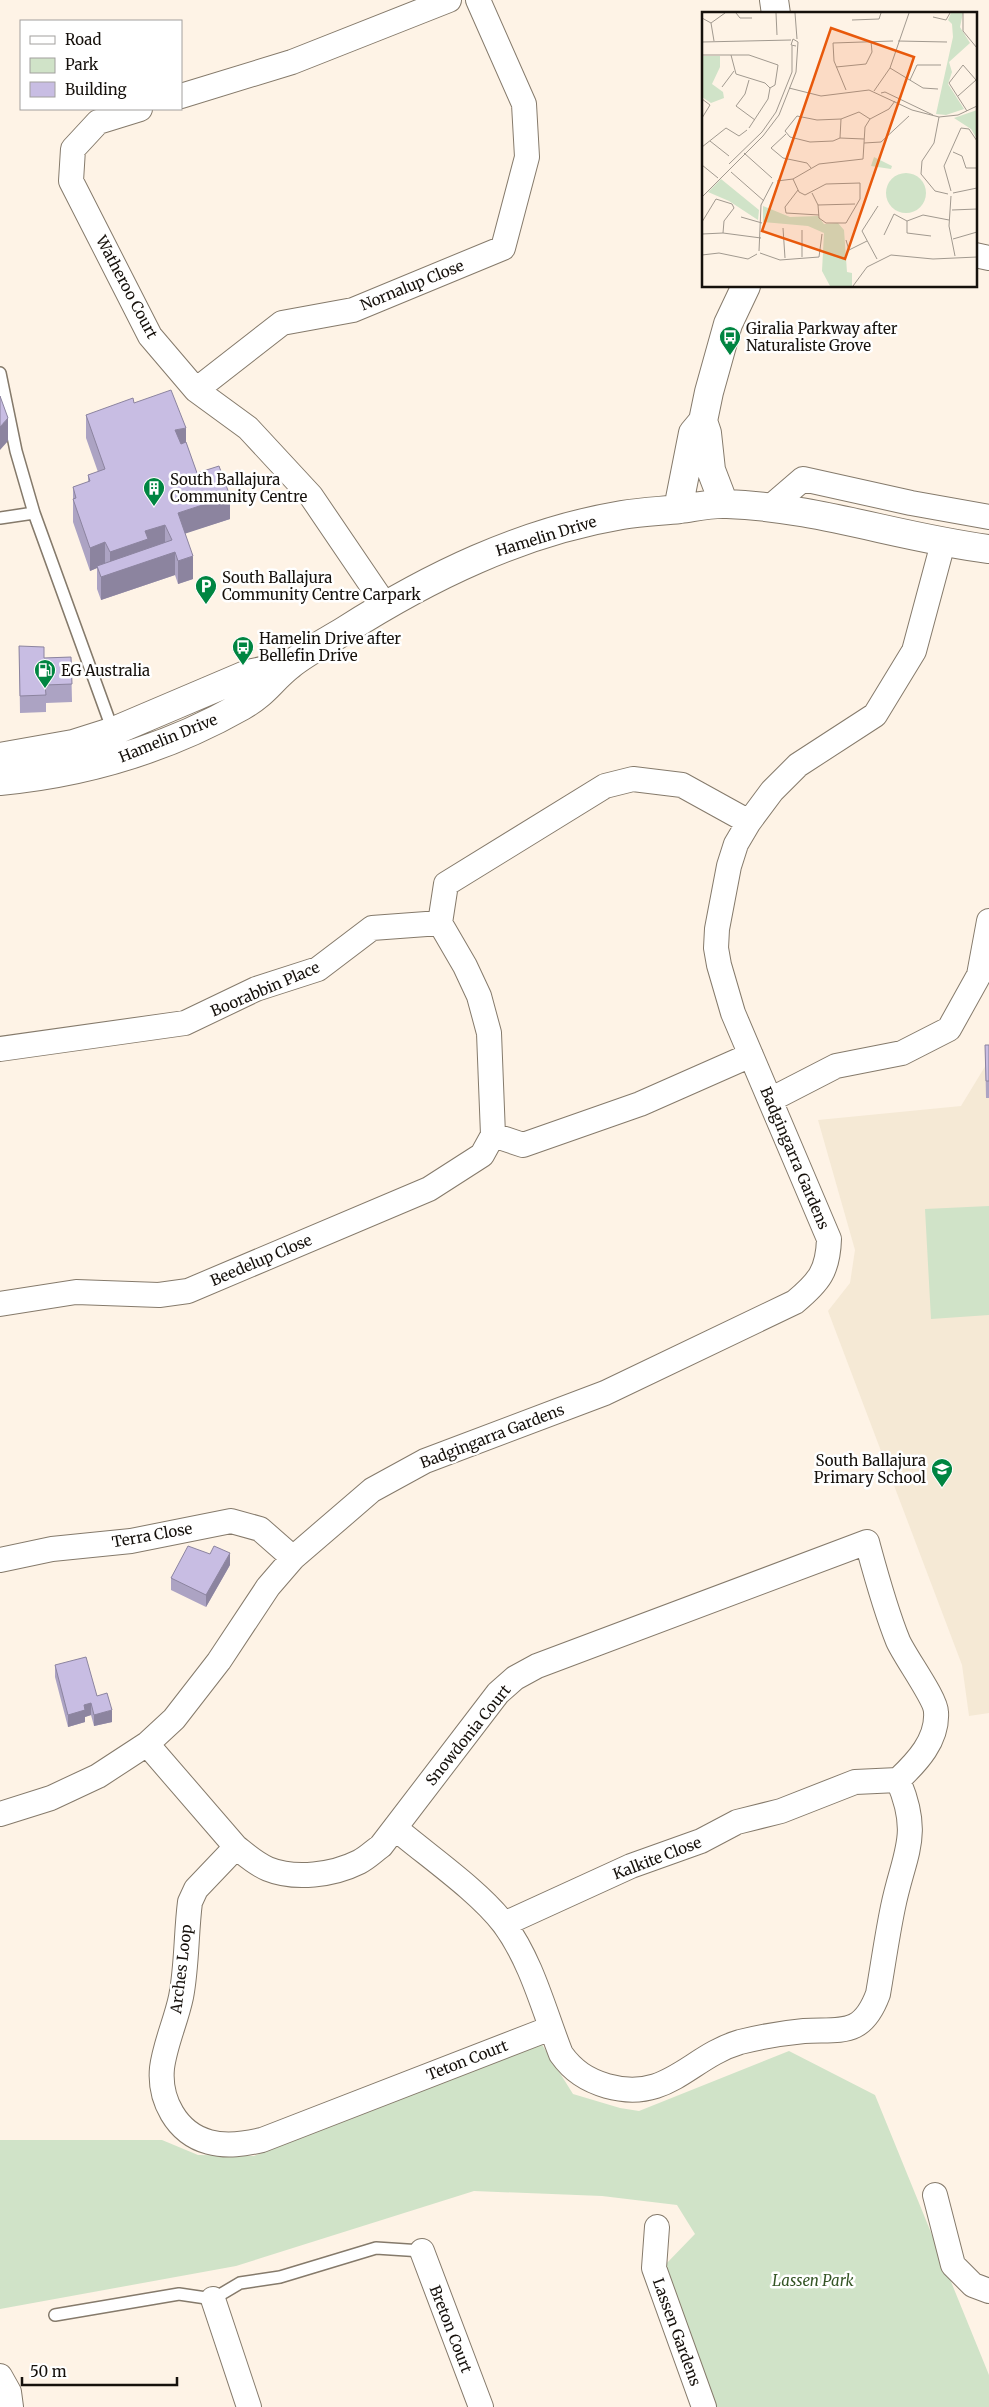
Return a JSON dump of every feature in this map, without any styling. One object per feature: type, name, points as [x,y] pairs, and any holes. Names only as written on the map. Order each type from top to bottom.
[{"type":"street","points":[[182,96],[292,62],[449,0]]},
{"type":"street","name":"Nornalup Close","points":[[196,390],[282,323],[353,310],[503,248],[527,157],[524,104],[478,0]]},
{"type":"street","name":"Watheroo Court","points":[[137,110],[98,122],[73,149],[71,181],[150,336],[196,390],[248,428],[312,496],[385,605]]},
{"type":"street","points":[[976,255],[989,258]]},
{"type":"street","points":[[678,509],[693,433],[703,421],[728,324],[745,288]]},
{"type":"street","points":[[703,421],[707,433],[711,470],[724,504]]},
{"type":"street","points":[[769,508],[803,478],[911,503],[989,517]]},
{"type":"street","name":"Hamelin Drive","points":[[0,781],[88,767],[132,755],[172,739],[239,708],[261,695],[290,665],[385,605],[462,566],[511,544],[553,531],[622,515],[724,504],[769,508],[861,524],[943,543],[989,549]]},
{"type":"street","name":"Badgingarra Gardens","points":[[0,1814],[51,1798],[98,1776],[147,1744],[174,1719],[219,1661],[268,1587],[293,1558],[372,1490],[425,1460],[605,1393],[795,1302],[808,1292],[820,1277],[828,1259],[829,1239],[722,983],[716,948],[717,929],[729,866],[736,844],[749,822],[772,791],[798,765],[875,715],[914,651],[943,543]]},
{"type":"street","name":"Hamelin Drive","points":[[0,757],[73,744],[114,731],[248,674],[290,665]]},
{"type":"street","points":[[749,822],[682,785],[633,779],[606,786],[446,884],[440,923],[465,966],[482,1005],[489,1034],[493,1134],[523,1145],[640,1104],[751,1055]]},
{"type":"street","points":[[770,1100],[836,1066],[902,1053],[949,1029],[979,975],[989,921]]},
{"type":"street","name":"Boorabbin Place","points":[[0,1049],[185,1023],[256,989],[318,969],[372,928],[440,923]]},
{"type":"street","name":"Beedelup Close","points":[[0,1304],[76,1292],[159,1295],[188,1291],[429,1189],[482,1155],[493,1134]]},
{"type":"street","name":"Terra Close","points":[[0,1560],[52,1549],[130,1541],[231,1520],[260,1529],[293,1558]]},
{"type":"street","name":"Snowdonia Court","points":[[147,1744],[236,1847],[252,1861],[268,1869],[288,1874],[312,1875],[359,1862],[381,1846],[498,1693],[515,1678],[537,1666],[867,1542],[882,1596],[899,1643],[936,1710],[935,1729],[927,1747],[914,1766],[898,1780]]},
{"type":"street","points":[[395,1828],[481,1900],[504,1924],[526,1964],[561,2054],[578,2073],[591,2081],[606,2086],[636,2090],[665,2083],[682,2075],[710,2055],[739,2043],[803,2032],[841,2031],[851,2028],[866,2017],[874,2006],[878,1994],[894,1906],[911,1841],[911,1820],[906,1798],[898,1780]]},
{"type":"street","name":"Kalkite Close","points":[[504,1924],[631,1866],[688,1847],[737,1822],[781,1811],[855,1782],[898,1780]]},
{"type":"street","name":"Arches Loop","points":[[236,1847],[196,1889],[190,1902],[181,1996],[162,2066],[161,2113],[178,2122],[191,2134],[208,2142],[242,2144],[262,2140],[383,2091]]},
{"type":"street","name":"Teton Court","points":[[383,2091],[551,2028]]},
{"type":"street","points":[[935,2196],[954,2265],[973,2285],[989,2291]]},
{"type":"street","name":"Lassen Gardens","points":[[657,2227],[654,2268],[704,2407]]},
{"type":"street","name":"Breton Court","points":[[422,2251],[481,2407]]},
{"type":"street","points":[[213,2300],[249,2407]]},
{"type":"street","points":[[0,2376],[9,2392],[11,2407]]},
{"type":"lane","points":[[0,373],[16,451],[34,513],[114,731]]},
{"type":"lane","points":[[0,518],[34,513]]},
{"type":"lane","points":[[55,2315],[179,2294],[213,2300],[240,2283],[280,2277],[376,2248],[422,2251]]},
{"type":"shaded area","name":"South Ballajura Primary School","points":[[989,1060],[989,1713],[969,1716],[962,1665],[828,1311],[850,1283],[855,1250],[818,1120],[961,1106]]},
{"type":"green space","points":[[989,1206],[989,1315],[931,1319],[925,1209]]},
{"type":"green space","name":"Lassen Park","points":[[541,2043],[573,2094],[620,2108],[639,2111],[789,2051],[875,2095],[989,2375],[989,2407],[713,2407],[664,2266],[695,2234],[677,2205],[602,2196],[474,2191],[236,2266],[0,2309],[0,2140],[162,2140],[198,2155],[254,2156]]},
{"type":"building","name":"South Ballajura Community Centre","points":[[171,390],[186,428],[175,430],[181,444],[186,442],[197,473],[219,466],[230,496],[178,513],[193,556],[178,561],[175,552],[101,577],[97,566],[172,540],[165,525],[145,531],[148,539],[110,552],[105,542],[90,548],[73,499],[76,498],[73,487],[90,481],[88,475],[105,469],[86,415],[133,398],[134,403]]},
{"type":"building","points":[[0,396],[8,418],[0,427]]},
{"type":"building","points":[[19,646],[44,647],[44,658],[71,657],[72,684],[45,685],[46,695],[20,696]]},
{"type":"building","points":[[985,1045],[989,1045],[989,1081],[986,1081]]},
{"type":"building","points":[[188,1546],[210,1554],[214,1546],[230,1553],[206,1595],[171,1578]]},
{"type":"building","points":[[86,1657],[97,1696],[107,1693],[112,1710],[94,1715],[91,1703],[84,1705],[85,1710],[68,1715],[55,1665]]},
{"type":"place","name":"Giralia Parkway after Naturaliste Grove","points":[[730,356]]},
{"type":"place","name":"South Ballajura Community Centre","points":[[154,507]]},
{"type":"place","name":"South Ballajura Community Centre Carpark","points":[[206,605]]},
{"type":"place","name":"Hamelin Drive after Bellefin Drive","points":[[243,666]]},
{"type":"place","name":"EG Australia","points":[[45,689]]},
{"type":"place","name":"South Ballajura Primary School","points":[[942,1488]]}]
